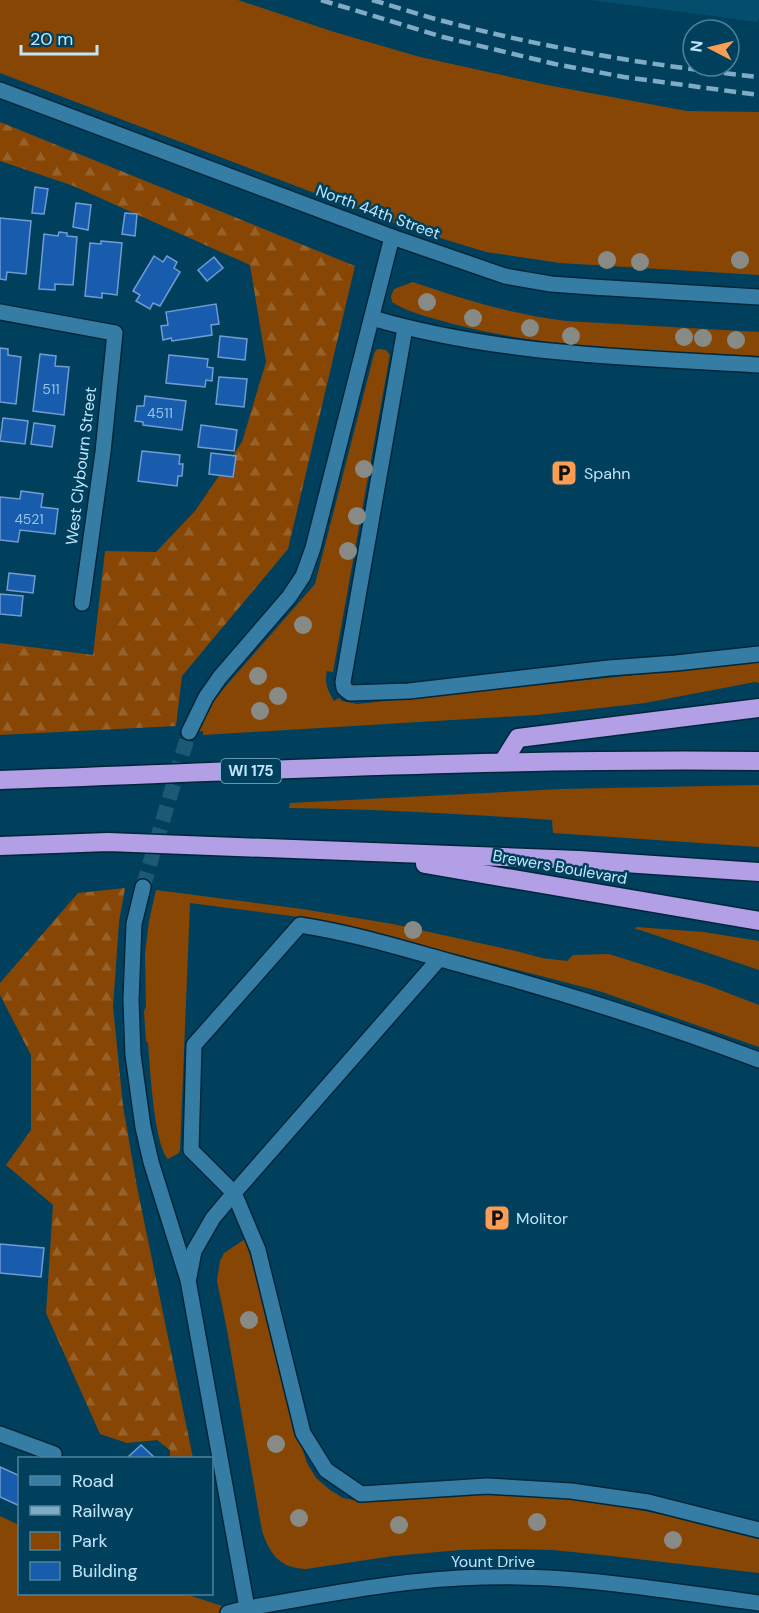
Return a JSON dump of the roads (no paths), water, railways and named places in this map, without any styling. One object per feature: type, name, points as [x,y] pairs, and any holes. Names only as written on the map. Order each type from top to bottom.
[{"type":"highway","points":[[503,762],[518,738],[759,708]]},
{"type":"highway","name":"WI 175","points":[[0,780],[503,762],[759,761]]},
{"type":"highway","points":[[0,846],[108,842],[579,860],[759,872]]},
{"type":"highway","name":"Brewers Boulevard","points":[[355,852],[759,921]]},
{"type":"street","name":"North 44th Street","points":[[0,90],[393,237],[505,276],[551,284],[759,297]]},
{"type":"street","points":[[189,732],[206,697],[220,677],[289,597],[303,576],[313,548],[393,237]]},
{"type":"street","name":"West Clybourn Street","points":[[0,312],[115,333],[103,452],[82,603]]},
{"type":"street","points":[[372,318],[469,341],[533,350],[759,365]]},
{"type":"street","points":[[405,327],[343,682],[344,688],[350,693],[409,691],[609,668],[759,654]]},
{"type":"street","points":[[143,887],[134,924],[132,955],[133,1055],[143,1127],[151,1162],[188,1280],[247,1608]]},
{"type":"street","points":[[759,1060],[679,1030],[511,978],[337,931],[300,925],[194,1045],[191,1150],[234,1193],[258,1250],[303,1433],[326,1470],[361,1494],[487,1486],[571,1491],[648,1502],[759,1530]]},
{"type":"street","points":[[188,1280],[194,1251],[213,1218],[439,959]]},
{"type":"street","points":[[0,1434],[54,1454]]},
{"type":"street","name":"Yount Drive","points":[[228,1613],[395,1583],[483,1576],[608,1583],[759,1603]]},
{"type":"tunnel","points":[[143,887],[189,732]]},
{"type":"railway","points":[[321,0],[443,37],[555,64],[624,77],[759,95]]},
{"type":"railway","points":[[372,0],[485,32],[563,48],[680,68],[759,77]]},
{"type":"place","name":"Spahn","points":[[564,473]]},
{"type":"place","name":"Molitor","points":[[497,1218]]}]
